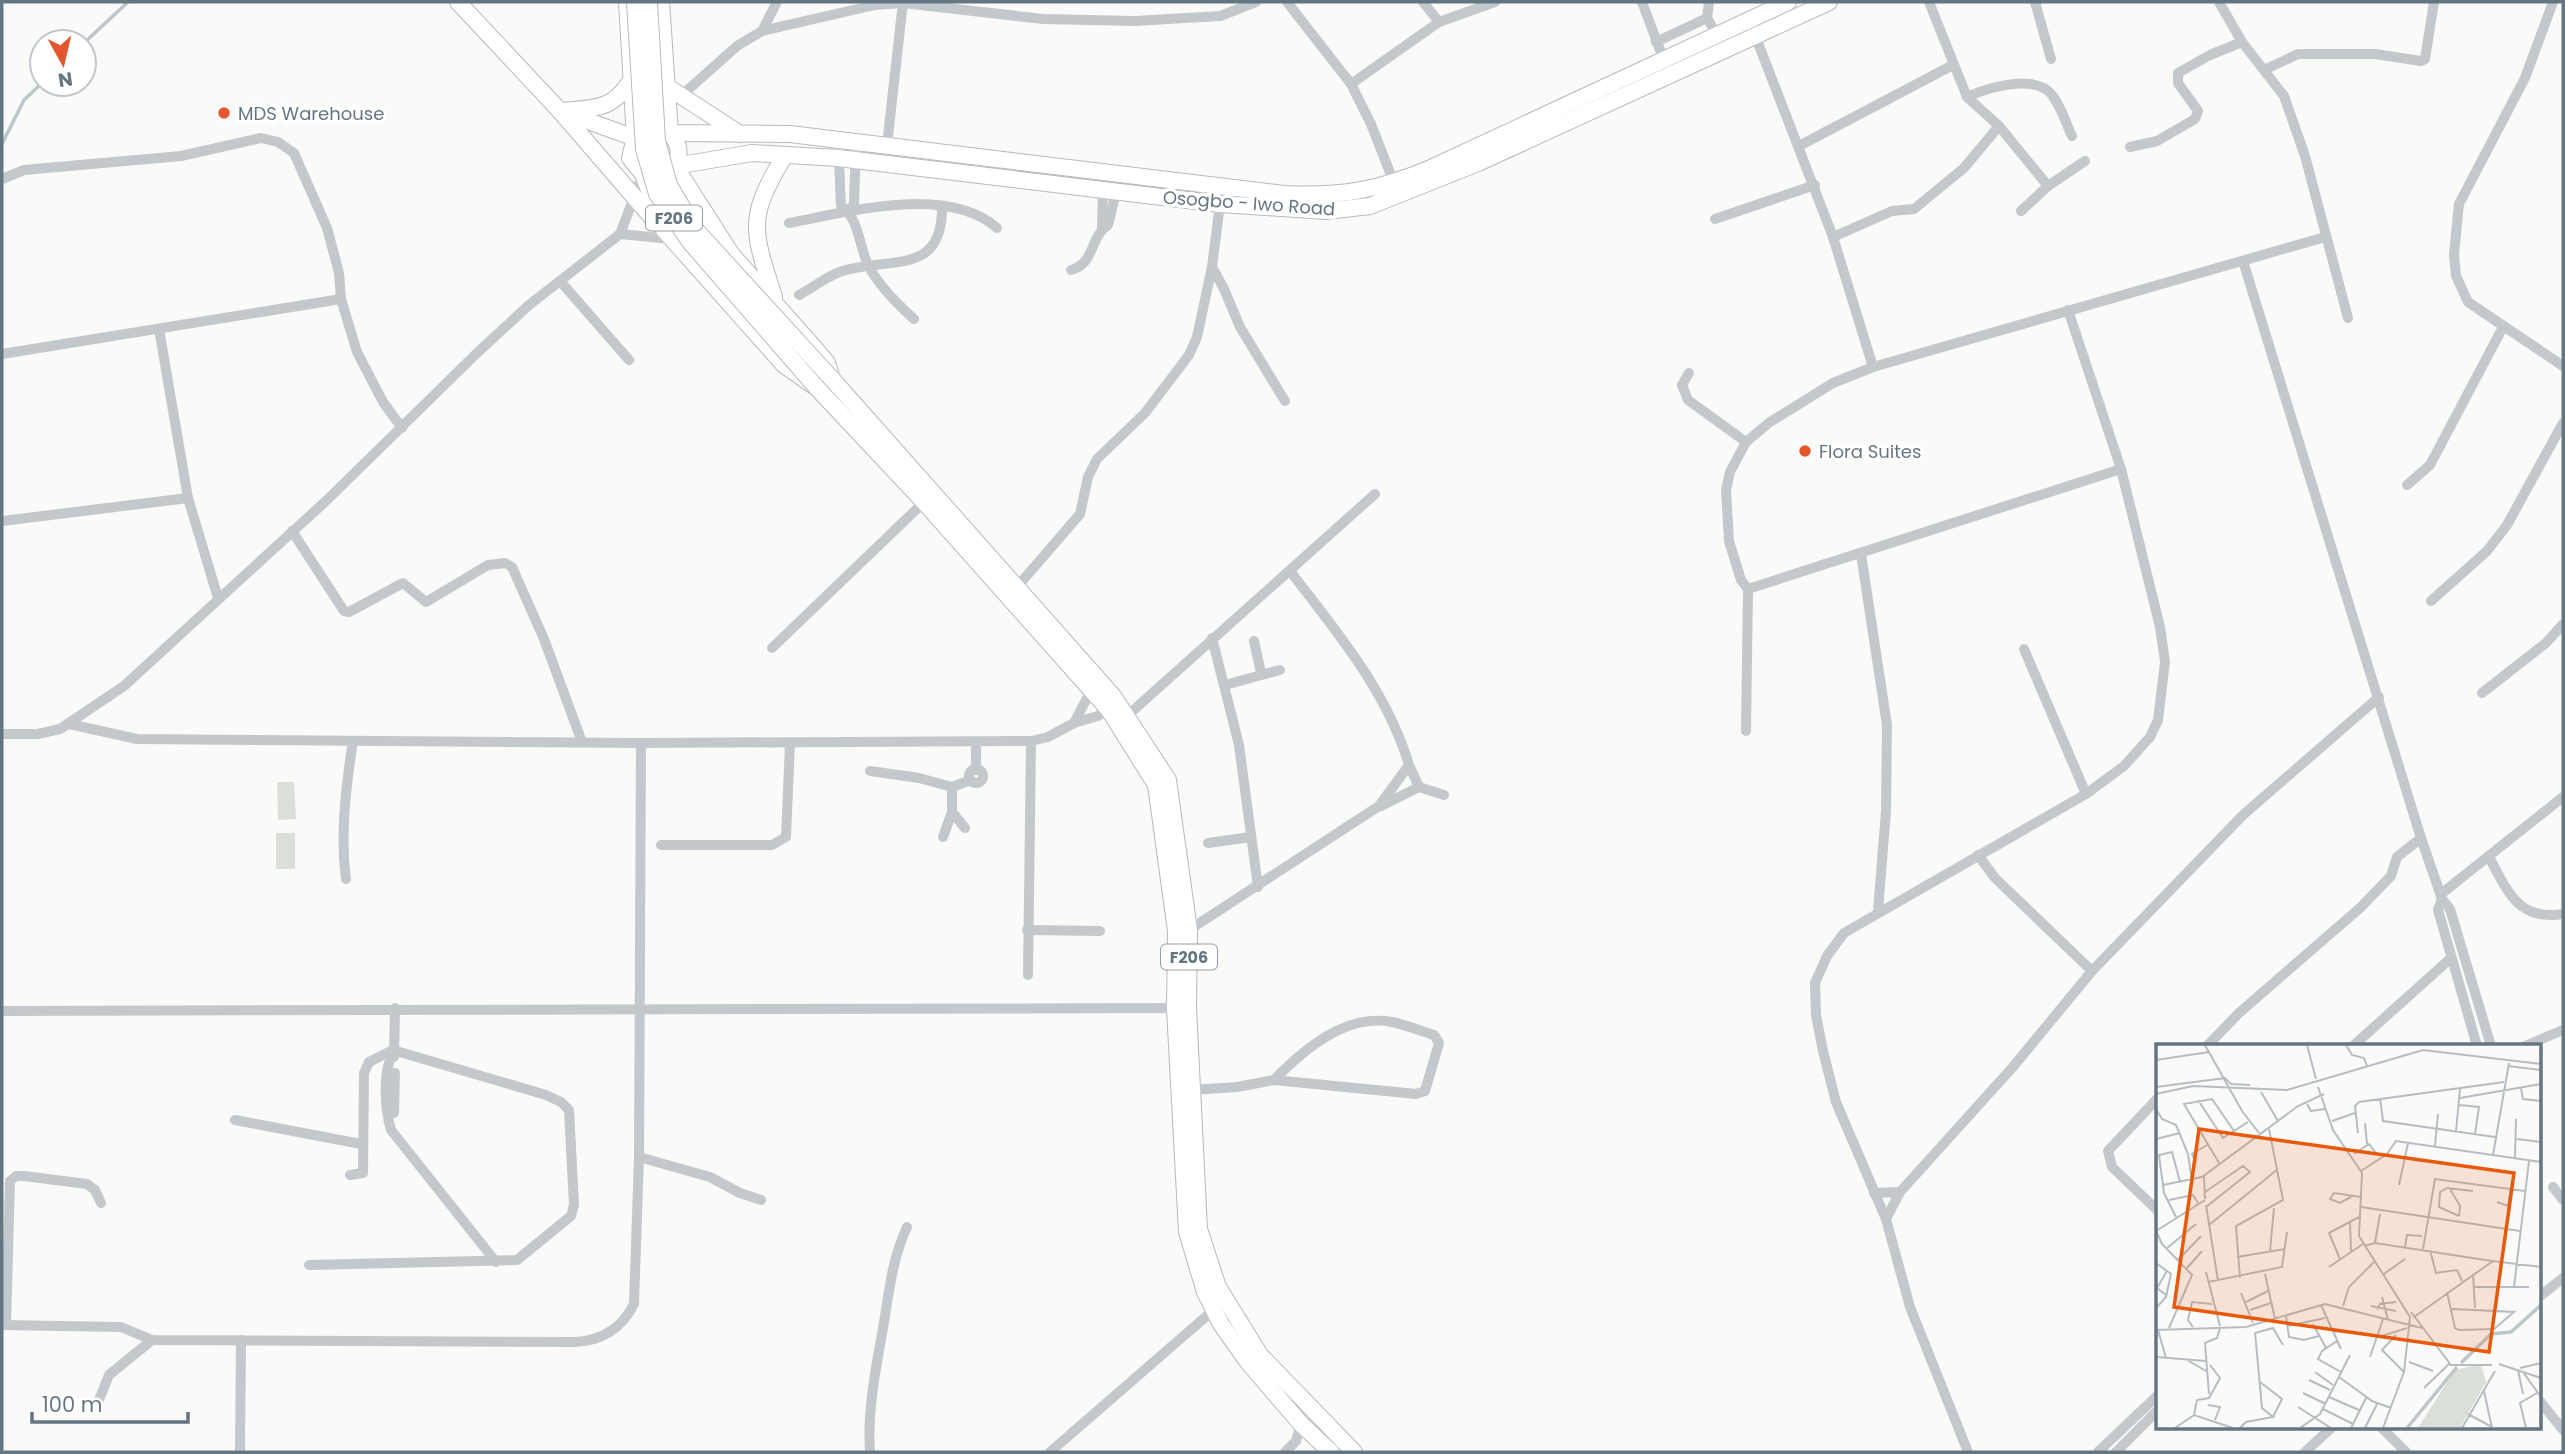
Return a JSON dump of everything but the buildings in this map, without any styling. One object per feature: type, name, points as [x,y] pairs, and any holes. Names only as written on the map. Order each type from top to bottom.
[{"type":"main road","name":"F206","points":[[458,2],[560,111],[668,235]]},
{"type":"main road","points":[[626,2],[635,138],[631,158],[643,174],[668,235],[784,365],[817,388]]},
{"type":"main road","name":"F206","points":[[635,2],[644,149],[657,194],[690,242],[817,388],[1113,706],[1156,785],[1177,931],[1182,1008],[1187,1232],[1247,1361],[1301,1424],[1331,1452]]},
{"type":"main road","name":"F206","points":[[649,2],[657,141],[669,185],[695,229],[1017,587],[1097,688]]},
{"type":"main road","points":[[661,2],[671,94],[670,133],[679,148],[675,166],[724,244],[827,363],[832,379]]},
{"type":"main road","name":"Osogbo - Iwo Road","points":[[670,133],[790,134],[1284,194],[1360,192],[1394,183],[1717,35],[1752,28],[1788,2]]},
{"type":"main road","name":"Osogbo - Iwo Road","points":[[675,166],[752,153],[838,158],[1220,204],[1326,211],[1387,202],[1752,28],[1829,2]]},
{"type":"main road","points":[[560,111],[611,104],[622,95],[632,79]]},
{"type":"main road","points":[[633,98],[647,105],[671,94]]},
{"type":"main road","points":[[671,94],[740,134]]},
{"type":"main road","points":[[560,111],[635,138]]},
{"type":"main road","points":[[635,138],[651,128],[670,133]]},
{"type":"main road","points":[[775,303],[758,247],[756,226],[763,192],[785,155]]},
{"type":"main road","points":[[617,178],[643,174],[657,177],[675,166]]},
{"type":"main road","name":"F206","points":[[1113,706],[1128,715],[1168,780],[1189,930],[1182,1008],[1191,1090],[1199,1229],[1218,1287],[1220,1305],[1260,1356],[1354,1452]]},
{"type":"street","points":[[762,31],[777,2]]},
{"type":"street","points":[[671,94],[762,31],[875,5],[903,2],[1043,19],[1196,19],[1220,16],[1256,2]]},
{"type":"street","points":[[887,145],[903,2]]},
{"type":"street","points":[[1287,2],[1351,84],[1375,133],[1394,183]]},
{"type":"street","points":[[1423,2],[1439,22]]},
{"type":"street","points":[[1351,84],[1439,22],[1495,2]]},
{"type":"street","points":[[1642,2],[1663,58]]},
{"type":"street","points":[[1709,2],[1707,18],[1717,35]]},
{"type":"street","points":[[1929,2],[1967,97],[1999,126],[2048,186]]},
{"type":"street","points":[[2035,2],[2051,59]]},
{"type":"street","points":[[2219,2],[2242,42],[2266,69],[2284,96],[2305,156],[2348,318]]},
{"type":"street","points":[[2266,69],[2298,54],[2375,54],[2421,61],[2425,59],[2434,2]]},
{"type":"street","points":[[2553,2],[2525,78],[2459,204],[2454,254],[2456,276],[2468,302],[2563,366]]},
{"type":"street","points":[[1656,42],[1707,18]]},
{"type":"street","points":[[1752,28],[1815,186],[1873,367]]},
{"type":"street","points":[[2130,147],[2157,141],[2195,119],[2198,111],[2178,83],[2178,74],[2210,55],[2242,42]]},
{"type":"street","points":[[1799,146],[1952,65]]},
{"type":"street","points":[[1967,97],[1985,89],[2021,85],[2043,88],[2053,96],[2072,136]]},
{"type":"street","points":[[1833,237],[1876,217],[1914,209],[1964,168],[1999,126]]},
{"type":"street","points":[[2,179],[24,170],[181,156],[245,140],[261,138],[278,142],[294,153],[327,228],[339,273],[341,299],[370,379],[402,428]]},
{"type":"street","points":[[838,139],[841,206],[849,212],[868,265],[884,290],[914,319]]},
{"type":"street","points":[[849,212],[854,204],[856,141]]},
{"type":"street","points":[[2021,211],[2048,186],[2085,161]]},
{"type":"street","points":[[2,734],[50,732],[69,724],[124,686],[402,428],[477,353],[560,281],[620,234],[643,174]]},
{"type":"street","points":[[1714,219],[1815,186]]},
{"type":"street","points":[[1071,270],[1089,257],[1102,229],[1110,191]]},
{"type":"street","points":[[1017,587],[1080,514],[1088,477],[1097,459],[1145,413],[1189,355],[1197,337],[1212,267],[1220,204]]},
{"type":"street","points":[[789,223],[880,206],[942,206],[968,209],[983,216],[997,228]]},
{"type":"street","points":[[799,295],[827,278],[868,265],[906,261],[927,254],[937,241],[942,224],[942,206]]},
{"type":"street","points":[[620,234],[668,235]]},
{"type":"street","points":[[1745,731],[1748,589],[1734,561],[1726,515],[1730,472],[1745,442],[1795,404],[1833,383],[1873,367],[2325,237]]},
{"type":"street","points":[[2244,261],[2421,838],[2441,897],[2450,909],[2490,1044]]},
{"type":"street","points":[[1212,267],[1246,338],[1285,401]]},
{"type":"street","points":[[560,281],[629,360]]},
{"type":"street","points":[[2,354],[341,299]]},
{"type":"street","points":[[1968,1452],[1910,1307],[1886,1219],[1836,1102],[1816,1015],[1815,983],[1826,956],[1844,933],[1878,911],[2086,794],[2124,766],[2150,737],[2158,720],[2165,662],[2160,627],[2121,469],[2068,310]]},
{"type":"street","points":[[2407,485],[2430,465],[2503,327]]},
{"type":"street","points":[[159,329],[188,498],[218,598]]},
{"type":"street","points":[[1689,373],[1682,385],[1688,400],[1745,442]]},
{"type":"street","points":[[2431,601],[2487,551],[2507,526],[2563,424]]},
{"type":"street","points":[[1748,589],[2121,469]]},
{"type":"street","points":[[1128,715],[1375,494]]},
{"type":"street","points":[[2,521],[188,498]]},
{"type":"street","points":[[772,648],[924,502]]},
{"type":"street","points":[[292,531],[344,611],[349,612],[397,584],[407,586],[426,603],[488,565],[505,562],[512,567],[544,639],[582,742]]},
{"type":"street","points":[[1861,554],[1887,725],[1886,811],[1878,911]]},
{"type":"street","points":[[1290,571],[1338,632],[1380,694],[1398,729],[1419,787]]},
{"type":"street","points":[[2482,693],[2546,643],[2563,624]]},
{"type":"street","points":[[1212,638],[1239,745],[1258,887]]},
{"type":"street","points":[[1254,641],[1261,673]]},
{"type":"street","points":[[2024,649],[2086,794]]},
{"type":"street","points":[[1225,685],[1261,673],[1280,670]]},
{"type":"street","points":[[1074,723],[1097,688]]},
{"type":"street","points":[[1886,1219],[1900,1192],[2012,1068],[2092,971],[2244,815],[2379,697]]},
{"type":"street","points":[[69,724],[137,740],[976,742],[1031,741],[1048,737],[1113,706]]},
{"type":"street","points":[[346,879],[343,859],[346,786],[352,741]]},
{"type":"street","points":[[1028,975],[1031,741]]},
{"type":"street","points":[[870,771],[919,778],[952,787],[973,775],[976,742]]},
{"type":"street","points":[[101,1203],[95,1190],[87,1184],[24,1176],[16,1176],[10,1181],[4,1325],[121,1327],[152,1340],[574,1342],[590,1341],[625,1321],[635,1304],[639,1157],[641,743]]},
{"type":"street","points":[[661,845],[772,845],[782,841],[786,837],[790,743]]},
{"type":"street","points":[[1379,806],[1409,765]]},
{"type":"street","points":[[943,838],[952,812],[952,787]]},
{"type":"street","points":[[1189,930],[1379,806],[1419,787],[1444,795]]},
{"type":"street","points":[[2476,1044],[2438,910],[2441,897],[2563,797]]},
{"type":"street","points":[[952,812],[965,828]]},
{"type":"street","points":[[1208,843],[1251,837]]},
{"type":"street","points":[[2209,1044],[2239,1013],[2360,908],[2391,876],[2397,857],[2421,838]]},
{"type":"street","points":[[1978,855],[1995,878],[2092,971]]},
{"type":"street","points":[[2489,857],[2504,885],[2527,912],[2541,917],[2563,914]]},
{"type":"street","points":[[1027,930],[1100,932]]},
{"type":"street","points":[[2355,1044],[2451,958]]},
{"type":"street","points":[[395,1008],[393,1052],[387,1091],[387,1116],[391,1130],[496,1262]]},
{"type":"street","points":[[2,1011],[1182,1008]]},
{"type":"street","points":[[1191,1090],[1237,1087],[1274,1080],[1416,1094],[1425,1091],[1439,1043],[1434,1035],[1390,1021],[1360,1022],[1307,1047],[1274,1080]]},
{"type":"street","points":[[2530,1044],[2563,1032]]},
{"type":"street","points":[[309,1265],[517,1260],[572,1216],[574,1205],[569,1110],[561,1102],[546,1095],[393,1052],[369,1062],[364,1073],[361,1144],[363,1173],[350,1175]]},
{"type":"street","points":[[2156,1100],[2108,1151],[2112,1167],[2156,1209]]},
{"type":"street","points":[[235,1119],[361,1144]]},
{"type":"street","points":[[639,1157],[710,1177],[740,1193],[761,1200]]},
{"type":"street","points":[[2553,1186],[2563,1200]]},
{"type":"street","points":[[1874,1193],[1900,1192]]},
{"type":"street","points":[[870,1452],[874,1379],[897,1249],[907,1227]]},
{"type":"street","points":[[2540,1296],[2563,1279]]},
{"type":"street","points":[[1050,1452],[1220,1305]]},
{"type":"street","points":[[99,1400],[109,1375],[152,1340]]},
{"type":"street","points":[[240,1452],[241,1340]]},
{"type":"street","points":[[2098,1452],[2156,1396]]},
{"type":"street","points":[[2540,1401],[2563,1430]]},
{"type":"street","points":[[2116,1452],[2156,1412]]},
{"type":"street","points":[[1285,1452],[1296,1441],[1301,1424]]},
{"type":"street","points":[[2305,1452],[2329,1430]]},
{"type":"street","points":[[2384,1430],[2406,1452]]},
{"type":"shaded area","points":[[277,782],[294,782],[296,819],[278,820]]},
{"type":"shaded area","points":[[276,833],[295,833],[295,869],[276,869]]},
{"type":"waterway","points":[[98,30],[128,2]]},
{"type":"waterway","points":[[2,144],[28,96]]},
{"type":"place","name":"MDS Warehouse","points":[[224,113]]},
{"type":"place","name":"Flora Suites","points":[[1805,451]]}]
